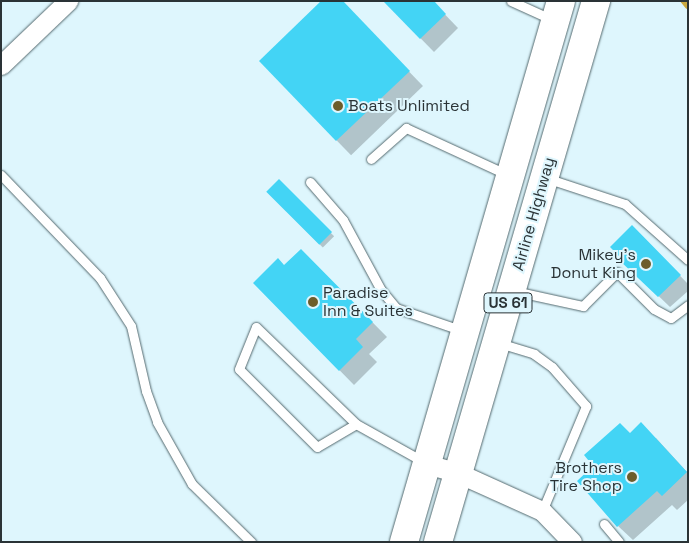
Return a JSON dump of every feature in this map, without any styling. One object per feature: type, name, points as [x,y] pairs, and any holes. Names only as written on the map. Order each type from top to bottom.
[{"type":"highway","name":"Airline Highway","points":[[438,542],[596,1]]},
{"type":"highway","name":"Airline Highway","points":[[404,542],[558,11]]},
{"type":"highway","points":[[469,319],[500,330]]},
{"type":"street","points":[[1,65],[68,1]]},
{"type":"street","points":[[426,464],[458,473],[542,511],[572,542]]},
{"type":"lane","points":[[512,1],[558,11]]},
{"type":"lane","points":[[371,159],[406,128],[510,176]]},
{"type":"lane","points":[[1,175],[100,278],[131,326],[146,391],[162,430],[192,484],[251,542]]},
{"type":"lane","points":[[545,177],[625,204],[688,260]]},
{"type":"lane","points":[[310,182],[343,220],[381,290],[396,308],[469,319]]},
{"type":"lane","points":[[512,291],[583,306],[617,272],[654,309],[671,318],[688,305]]},
{"type":"lane","points":[[356,424],[318,447],[239,369],[256,327],[356,424],[426,464]]},
{"type":"lane","points":[[500,330],[552,367],[586,406],[542,511]]},
{"type":"lane","points":[[604,524],[620,541]]},
{"type":"building","name":"Boats Unlimited","points":[[321,1],[343,1],[410,71],[336,141],[259,61]]},
{"type":"building","points":[[383,1],[434,1],[446,14],[420,39]]},
{"type":"building","points":[[279,179],[332,232],[319,245],[266,192]]},
{"type":"building","name":"Mikey's Donut King","points":[[632,225],[681,275],[658,297],[618,259],[620,257],[610,247]]},
{"type":"building","name":"Paradise Inn & Suites","points":[[301,249],[373,322],[356,339],[363,347],[339,371],[253,283],[278,258],[284,265]]},
{"type":"building","name":"Brothers Tire Shop","points":[[641,422],[687,472],[662,496],[657,491],[617,527],[577,481],[593,466],[584,455],[620,423],[630,433]]},
{"type":"waterway","points":[[684,1],[688,6]]},
{"type":"place","name":"Boats Unlimited","points":[[338,106]]},
{"type":"place","name":"Mikey's Donut King","points":[[646,264]]},
{"type":"place","name":"Paradise Inn & Suites","points":[[313,302]]},
{"type":"place","name":"Brothers Tire Shop","points":[[632,477]]}]
